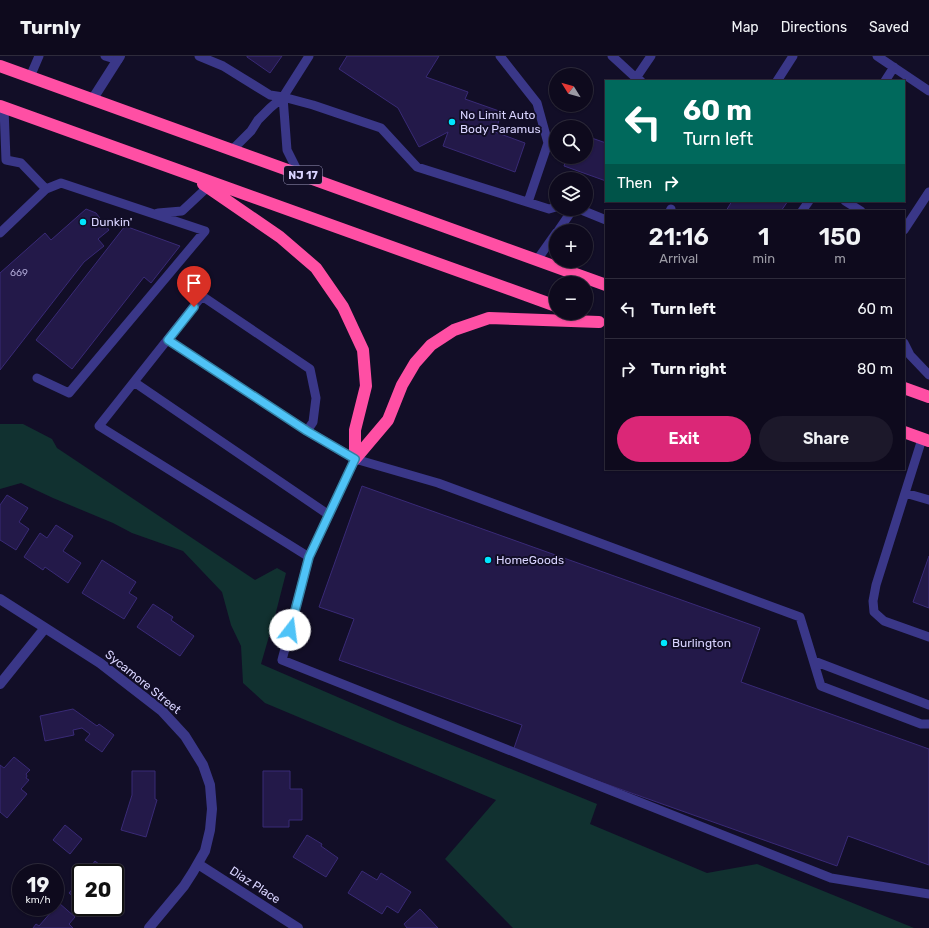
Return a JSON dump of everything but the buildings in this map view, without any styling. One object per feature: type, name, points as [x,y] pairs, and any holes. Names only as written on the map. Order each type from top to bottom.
[{"type":"highway","name":"NJ 17","points":[[0,66],[605,285]]},
{"type":"highway","points":[[2,107],[187,173],[210,185],[549,304]]},
{"type":"highway","points":[[210,185],[280,237],[316,268],[343,307],[363,350],[366,386],[355,430],[355,459]]},
{"type":"highway","points":[[355,459],[388,420],[402,385],[414,363],[431,345],[454,330],[488,318],[603,323]]},
{"type":"highway","points":[[593,319],[603,323]]},
{"type":"highway","points":[[905,388],[929,397]]},
{"type":"highway","points":[[905,432],[926,440]]},
{"type":"street","points":[[92,100],[119,58]]},
{"type":"street","name":"Sycamore Street","points":[[0,599],[100,663],[162,711],[185,736],[203,764],[210,785],[212,809],[210,830],[205,851],[184,886],[149,928]]},
{"type":"street","points":[[0,684],[45,628]]},
{"type":"street","name":"Diaz Place","points":[[198,864],[298,928]]},
{"type":"lane","points":[[30,78],[39,56]]},
{"type":"lane","points":[[105,56],[119,58]]},
{"type":"lane","points":[[199,56],[223,66],[270,95],[313,105],[381,128],[417,167],[549,209]]},
{"type":"lane","points":[[232,150],[251,131],[258,120],[283,97],[309,56]]},
{"type":"lane","points":[[500,56],[537,103],[548,144],[528,202]]},
{"type":"lane","points":[[612,56],[638,80],[651,56]]},
{"type":"lane","points":[[778,80],[794,56]]},
{"type":"lane","points":[[877,56],[929,91]]},
{"type":"lane","points":[[886,80],[894,67]]},
{"type":"lane","points":[[283,97],[286,150],[299,174]]},
{"type":"lane","points":[[2,107],[3,163],[22,163],[46,189]]},
{"type":"lane","points":[[0,233],[46,189],[61,183],[205,231],[69,393],[37,378]]},
{"type":"lane","points":[[153,214],[182,211],[210,185]]},
{"type":"lane","points":[[905,228],[929,192]]},
{"type":"lane","points":[[848,206],[858,210]]},
{"type":"lane","points":[[593,215],[605,220]]},
{"type":"lane","points":[[537,260],[549,243]]},
{"type":"lane","points":[[307,431],[313,422],[316,398],[310,369],[202,296],[99,426],[309,557]]},
{"type":"lane","points":[[168,340],[307,431],[355,459],[438,482],[800,617],[821,686],[921,724],[929,724]]},
{"type":"lane","points":[[905,345],[910,355],[929,375]]},
{"type":"lane","points":[[134,382],[329,516]]},
{"type":"lane","points":[[926,440],[905,493],[876,585],[873,601],[874,612],[884,621],[929,637]]},
{"type":"lane","points":[[355,459],[309,557],[282,660],[831,878],[929,894]]},
{"type":"lane","points":[[905,493],[929,500]]},
{"type":"lane","points":[[814,661],[929,705]]},
{"type":"green space","points":[[0,424],[23,424],[52,439],[57,448],[255,580],[277,568],[286,573],[261,664],[400,724],[597,804],[590,824],[707,873],[757,864],[914,928],[513,928],[445,859],[496,800],[265,703],[243,683],[241,646],[231,625],[222,592],[183,551],[132,533],[113,523],[21,483],[0,489]]},
{"type":"place","name":"No Limit Auto Body Paramus","points":[[452,122]]},
{"type":"place","name":"Dunkin'","points":[[83,222]]},
{"type":"place","name":"HomeGoods","points":[[488,560]]},
{"type":"place","name":"Burlington","points":[[664,643]]},
{"type":"route","points":[[194,307],[168,340],[307,431],[355,459],[309,557],[290,630]]}]
